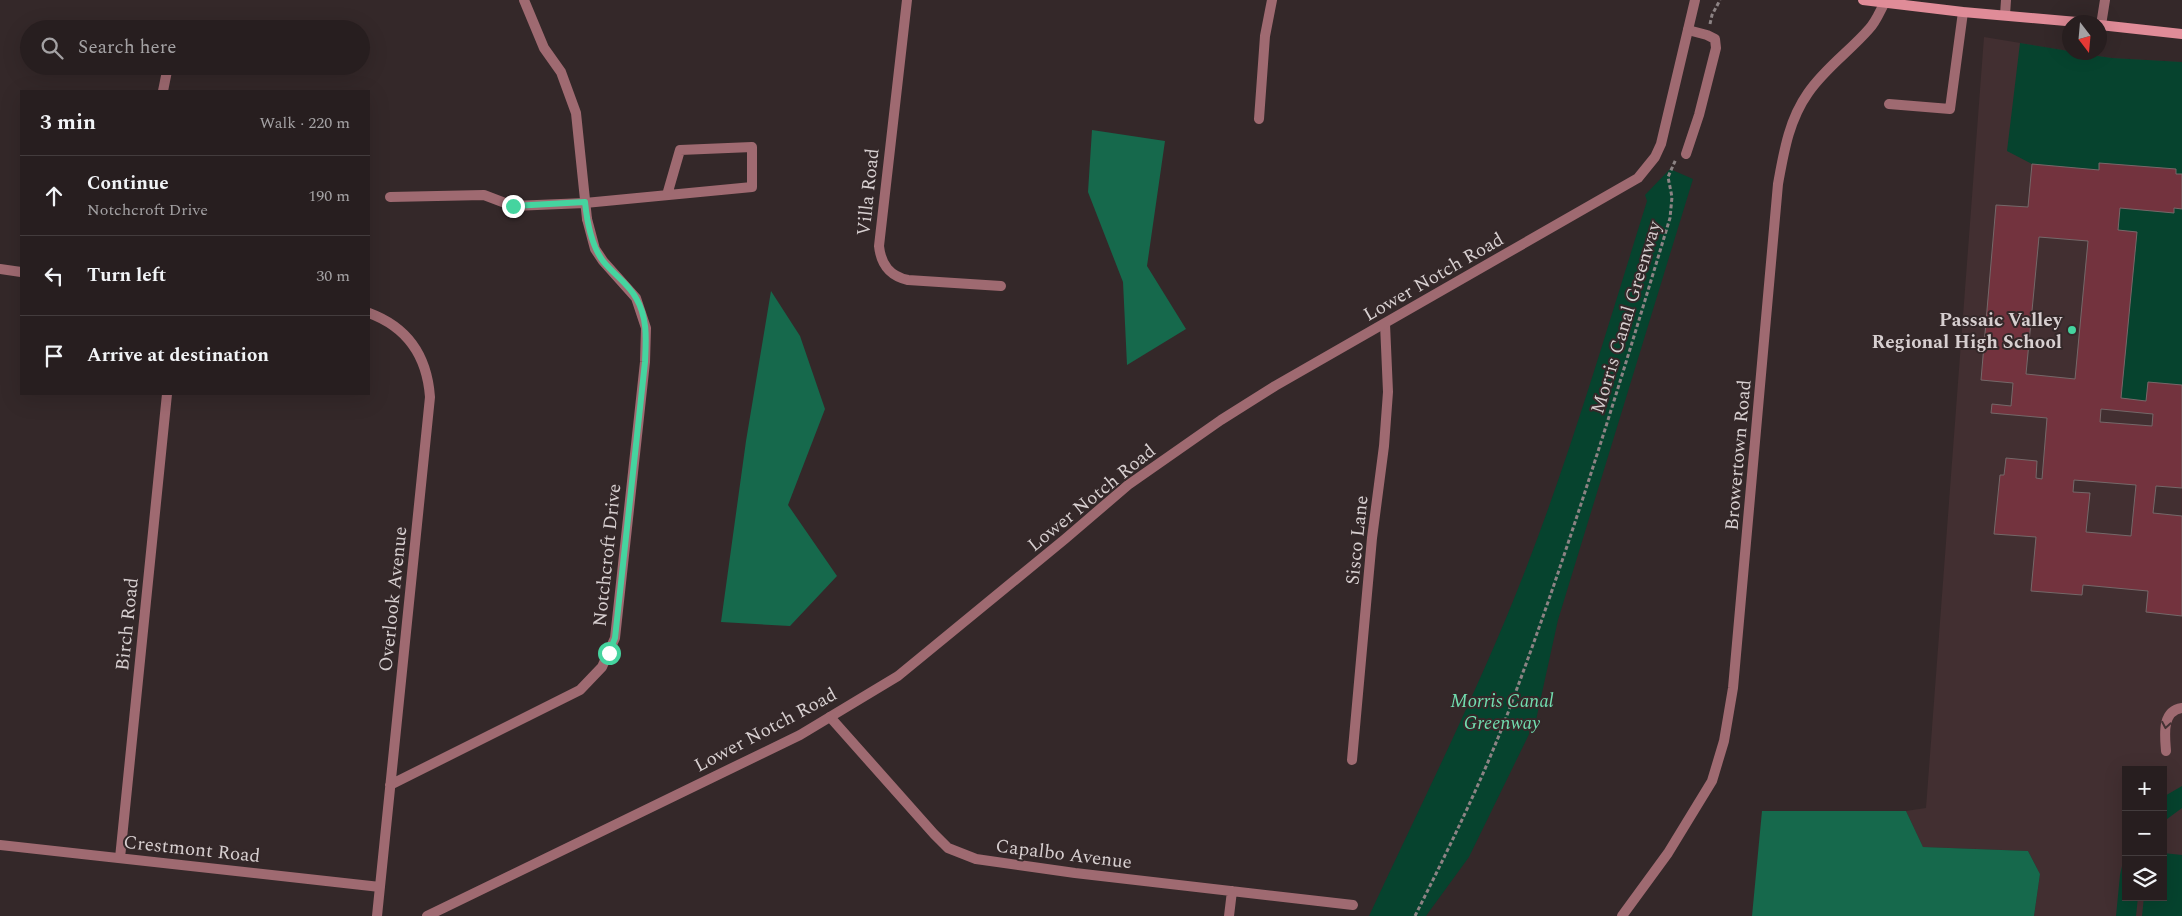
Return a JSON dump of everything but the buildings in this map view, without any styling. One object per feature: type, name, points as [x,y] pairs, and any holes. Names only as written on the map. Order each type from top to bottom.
[{"type":"main road","points":[[1863,0],[1907,3],[1963,12],[2062,21]]},
{"type":"main road","points":[[2107,26],[2182,34]]},
{"type":"street","name":"Notchcroft Drive","points":[[390,785],[580,690],[602,667],[615,638],[645,362],[646,328],[636,298],[602,261],[596,249],[587,219],[576,113],[561,72],[544,48],[524,0]]},
{"type":"street","name":"Villa Road","points":[[907,0],[878,246],[882,262],[890,273],[898,278],[1001,286]]},
{"type":"street","points":[[1259,119],[1264,36],[1272,0]]},
{"type":"street","name":"Lower Notch Road","points":[[427,916],[800,735],[898,676],[1065,539],[1128,484],[1221,420],[1275,386],[1638,178],[1656,157],[1661,144],[1696,0]]},
{"type":"street","points":[[2005,15],[2006,0]]},
{"type":"street","points":[[2102,15],[2105,0]]},
{"type":"street","name":"Browertown Road","points":[[1622,916],[1692,817],[1712,781],[1724,741],[1733,688],[1778,184],[1786,141],[1794,116],[1808,92],[1850,47],[1869,30],[1884,2]]},
{"type":"street","points":[[1889,104],[1950,109],[1963,12]]},
{"type":"street","points":[[1682,155],[1699,116],[1716,48],[1715,39],[1688,30]]},
{"type":"street","points":[[163,90],[166,75]]},
{"type":"street","points":[[390,197],[484,195],[513,206],[585,202],[667,195],[752,187],[752,147],[680,150],[667,195]]},
{"type":"street","points":[[0,269],[20,272]]},
{"type":"street","name":"Overlook Avenue","points":[[370,314],[385,320],[408,337],[425,368],[430,397],[376,916]]},
{"type":"street","name":"Sisco Lane","points":[[1352,760],[1372,538],[1384,446],[1388,392],[1385,324]]},
{"type":"street","name":"Birch Road","points":[[120,858],[167,395]]},
{"type":"street","points":[[2166,751],[2165,728],[2168,716],[2178,708],[2182,708]]},
{"type":"street","name":"Capalbo Avenue","points":[[830,717],[934,834],[948,848],[961,854],[976,859],[1048,869],[1353,905]]},
{"type":"street","name":"Crestmont Road","points":[[0,845],[380,887]]},
{"type":"street","points":[[1229,916],[1232,891]]},
{"type":"path","name":"Morris Canal Greenway","points":[[1415,916],[1463,819],[1509,711],[1566,550],[1670,218],[1672,197],[1668,177],[1682,155]]},
{"type":"shaded area","name":"Passaic Valley Regional High School","points":[[1984,37],[2062,50],[2062,60],[2107,60],[2107,57],[2182,62],[2182,916],[2034,916],[2040,874],[2028,851],[1923,847],[1906,811],[1926,808]]},
{"type":"green space","points":[[2020,43],[2062,50],[2062,60],[2107,60],[2107,57],[2182,62],[2182,174],[2176,174],[2176,169],[2100,163],[2099,170],[2032,164],[2007,151]]},
{"type":"green space","points":[[1092,130],[1165,141],[1147,266],[1186,329],[1127,365],[1123,282],[1088,192]]},
{"type":"green space","name":"Morris Canal Greenway","points":[[1670,169],[1693,179],[1558,620],[1536,720],[1469,857],[1426,916],[1369,916],[1489,659],[1525,571],[1574,433],[1604,341],[1647,201],[1645,195]]},
{"type":"green space","points":[[2120,208],[2174,212],[2174,208],[2182,209],[2182,385],[2148,382],[2146,401],[2121,398],[2137,232],[2118,230]]},
{"type":"green space","points":[[771,291],[800,336],[825,409],[788,505],[837,576],[790,626],[721,622],[746,441]]},
{"type":"green space","points":[[2182,786],[2182,808],[2167,819],[2167,811],[2167,795]]},
{"type":"green space","points":[[1762,811],[1906,811],[1923,847],[2028,851],[2040,874],[2034,916],[1752,916]]},
{"type":"green space","points":[[2167,853],[2182,855],[2182,916],[2142,916],[2144,901],[2167,901]]},
{"type":"green space","points":[[2122,866],[2122,901],[2138,901],[2136,916],[2116,916]]},
{"type":"place","name":"Passaic Valley Regional High School","points":[[2072,330]]},
{"type":"route","points":[[513,206],[585,202],[587,219],[596,249],[602,261],[627,286],[636,298],[643,314],[646,328],[645,362],[615,638],[609,653]]}]
